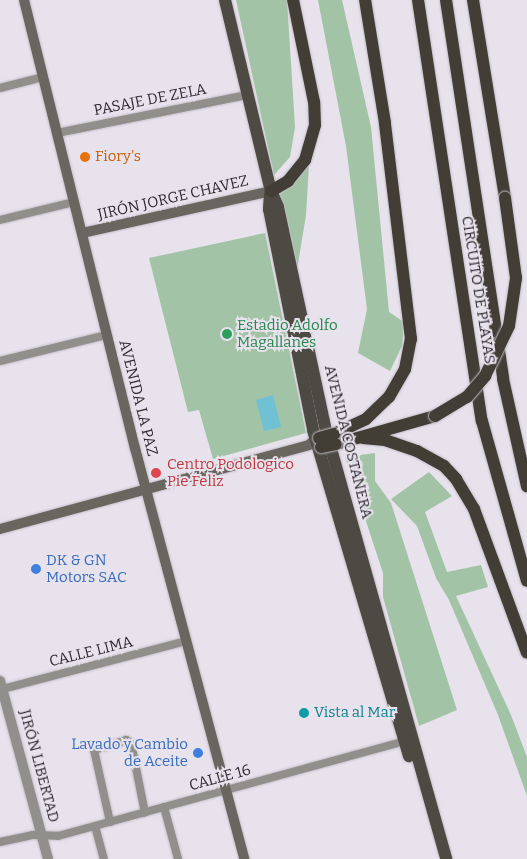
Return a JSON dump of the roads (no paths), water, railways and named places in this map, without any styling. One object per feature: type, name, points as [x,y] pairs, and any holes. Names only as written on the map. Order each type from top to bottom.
[{"type":"highway","points":[[271,192],[288,181],[305,160],[315,125],[314,102],[293,0]]},
{"type":"highway","points":[[335,439],[366,419],[389,396],[404,369],[411,338],[385,123],[365,0]]},
{"type":"highway","name":"CIRCUITO DE PLAYAS","points":[[418,0],[482,421],[527,581]]},
{"type":"highway","name":"CIRCUITO DE PLAYAS","points":[[446,0],[503,379],[527,486]]},
{"type":"highway","points":[[363,438],[435,416],[467,397],[485,376],[509,326],[516,278],[473,0]]},
{"type":"highway","points":[[316,443],[335,439],[363,438],[385,440],[417,451],[444,466],[456,479],[474,509],[527,653]]},
{"type":"main road","name":"AVENIDA LA PAZ","points":[[24,0],[146,489],[244,859]]},
{"type":"main road","name":"AVENIDA COSTANERA","points":[[225,0],[271,192],[278,207],[326,432],[446,859]]},
{"type":"main road","name":"JIRÓN JORGE CHAVEZ","points":[[82,234],[271,192]]},
{"type":"main road","points":[[271,192],[269,209],[316,443],[433,841],[446,859]]},
{"type":"main road","points":[[0,529],[316,443]]},
{"type":"street","points":[[0,88],[43,77]]},
{"type":"street","name":"PASAJE DE ZELA","points":[[57,133],[248,94]]},
{"type":"street","points":[[0,220],[74,202]]},
{"type":"street","points":[[0,361],[107,335]]},
{"type":"street","name":"CALLE LIMA","points":[[1,685],[186,641]]},
{"type":"street","name":"JIRÓN LIBERTAD","points":[[1,685],[48,859]]},
{"type":"street","points":[[110,822],[94,750],[129,740],[145,813]]},
{"type":"street","name":"CALLE 16","points":[[0,842],[42,835],[58,836],[405,742]]},
{"type":"street","points":[[164,808],[178,859]]},
{"type":"street","points":[[95,826],[104,859]]},
{"type":"water","points":[[273,395],[281,427],[264,431],[256,400]]},
{"type":"place","name":"Fiory's","points":[[85,157]]},
{"type":"place","name":"Estadio Adolfo Magallanes","points":[[227,334]]},
{"type":"place","name":"Centro Podologico Pie Feliz","points":[[156,473]]},
{"type":"place","name":"DK & GN Motors SAC","points":[[36,569]]},
{"type":"place","name":"Vista al Mar","points":[[304,713]]},
{"type":"place","name":"Lavado y Cambio de Aceite","points":[[198,753]]}]
